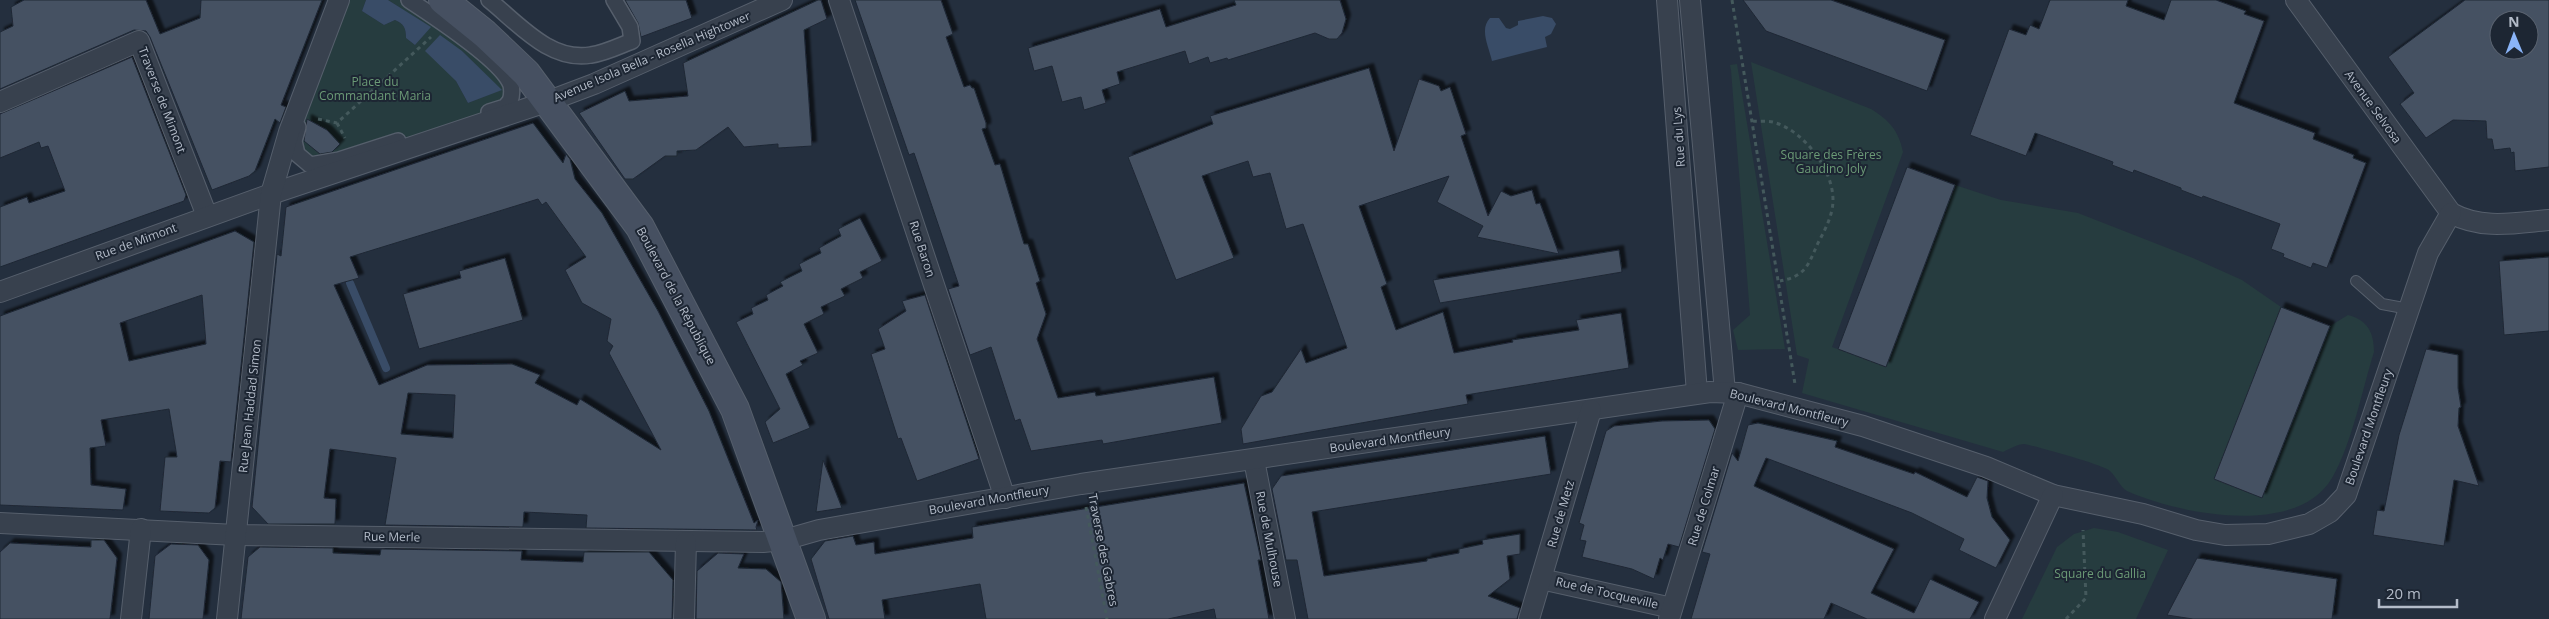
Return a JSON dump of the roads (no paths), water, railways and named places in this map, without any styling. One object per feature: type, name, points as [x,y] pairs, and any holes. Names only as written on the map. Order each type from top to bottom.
[{"type":"main road","name":"Boulevard de la République","points":[[443,12],[512,58],[549,101],[640,227],[734,409],[784,540],[811,619]]},
{"type":"street","points":[[271,194],[289,132],[339,0]]},
{"type":"street","points":[[349,0],[302,116],[294,141],[296,154],[310,166],[339,160],[505,107],[510,101],[512,94],[506,76],[468,40],[443,12],[409,0]]},
{"type":"street","points":[[489,0],[546,46],[572,56],[597,54],[632,41],[630,27],[614,0]]},
{"type":"street","name":"Avenue Isola Bella - Rosella Hightower","points":[[549,101],[594,84],[782,0]]},
{"type":"street","name":"Rue Baron","points":[[839,0],[1005,498]]},
{"type":"street","name":"Rue du Lys","points":[[1668,0],[1697,393]]},
{"type":"street","name":"Rue du Lys","points":[[1690,0],[1714,272],[1732,393]]},
{"type":"street","name":"Avenue Selvosa","points":[[2296,0],[2451,213]]},
{"type":"street","name":"Traverse de Mimont","points":[[0,102],[139,41],[207,216]]},
{"type":"street","points":[[271,194],[549,101]]},
{"type":"street","name":"Rue de Mimont","points":[[0,292],[271,194]]},
{"type":"street","name":"Rue Jean Haddad Simon","points":[[227,619],[271,194]]},
{"type":"street","points":[[2451,213],[2475,224],[2491,225],[2549,220]]},
{"type":"street","name":"Boulevard Montfleury","points":[[784,540],[818,530],[1081,484],[1254,460],[1697,393],[1732,393],[1791,407],[1930,447],[1986,467],[2053,495],[2143,514],[2196,530],[2225,535],[2268,534],[2309,524],[2330,512],[2346,495],[2428,253],[2451,213]]},
{"type":"street","points":[[1689,274],[1714,272]]},
{"type":"street","name":"Rue de Colmar","points":[[1671,614],[1732,393]]},
{"type":"street","name":"Rue de Metz","points":[[1529,619],[1592,410]]},
{"type":"street","name":"Rue de Mulhouse","points":[[1254,460],[1285,619]]},
{"type":"street","points":[[1995,619],[2053,495]]},
{"type":"street","name":"Rue Merle","points":[[0,523],[236,535],[744,544],[784,540]]},
{"type":"street","points":[[131,619],[141,529]]},
{"type":"street","points":[[684,619],[686,542]]},
{"type":"street","name":"Rue de Tocqueville","points":[[1542,579],[1671,614]]},
{"type":"lane","points":[[2356,281],[2382,304],[2409,310]]},
{"type":"water","points":[[366,0],[388,0],[431,27],[415,45],[406,38],[404,27],[395,20],[384,25],[362,11]]},
{"type":"water","points":[[1543,16],[1552,18],[1556,24],[1551,34],[1545,37],[1547,47],[1492,61],[1485,33],[1485,27],[1490,18],[1499,18],[1506,28],[1510,29],[1518,25],[1518,21]]},
{"type":"water","points":[[440,35],[462,51],[502,90],[468,103],[456,81],[425,51]]},
{"type":"waterway","points":[[350,283],[386,368]]},
{"type":"park label","name":"Place du Commandant Maria","points":[[375,89]]},
{"type":"park label","name":"Square des Frères Gaudino Joly","points":[[1831,162]]},
{"type":"park label","name":"Square du Gallia","points":[[2100,574]]}]
